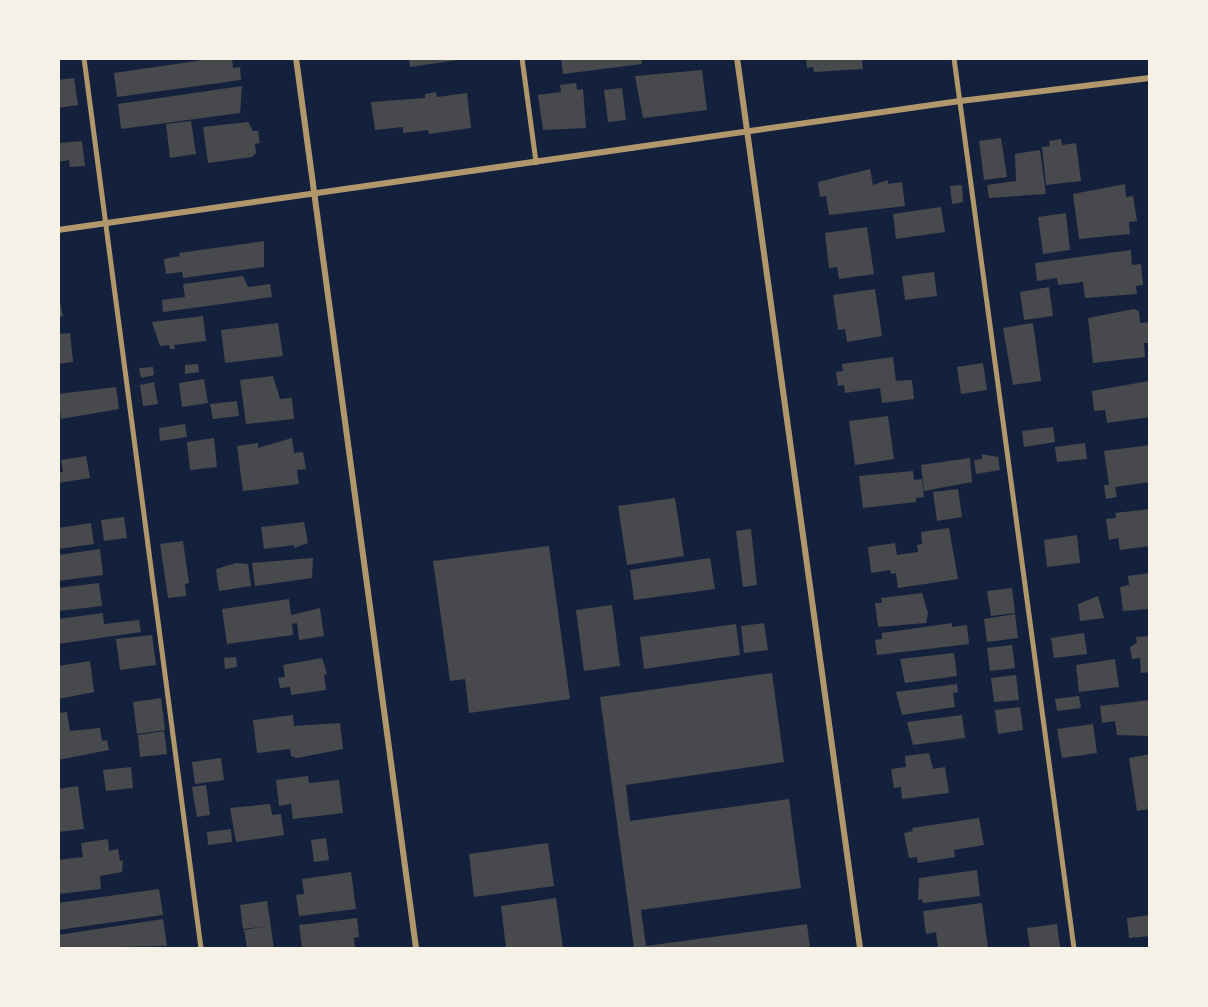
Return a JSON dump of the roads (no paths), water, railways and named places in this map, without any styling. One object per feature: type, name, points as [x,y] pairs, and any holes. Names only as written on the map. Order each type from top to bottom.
[{"type":"street","points":[[296,58],[416,948]]},
{"type":"street","points":[[737,58],[860,948]]},
{"type":"street","points":[[58,230],[960,101],[1149,78]]},
{"type":"lane","points":[[84,58],[201,948]]},
{"type":"lane","points":[[522,58],[536,162]]},
{"type":"lane","points":[[954,58],[1074,948]]}]
